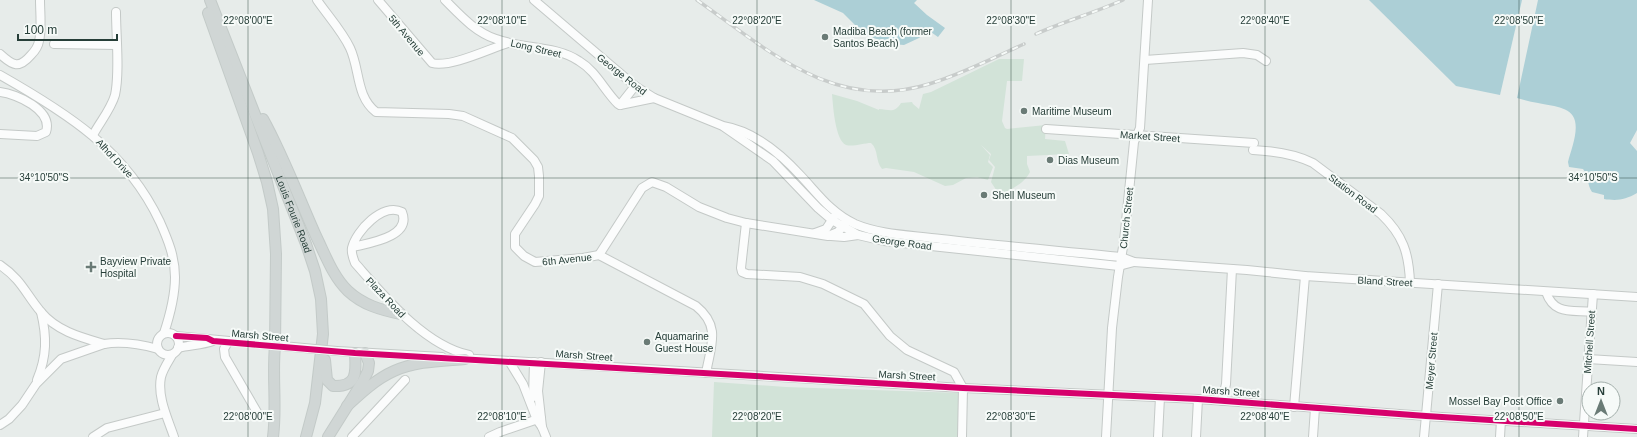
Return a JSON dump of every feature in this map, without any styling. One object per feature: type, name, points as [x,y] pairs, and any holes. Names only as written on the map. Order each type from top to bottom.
[{"type":"main road","points":[[203,0],[267,182],[275,230],[275,413],[273,437]]},
{"type":"main road","name":"Louis Fourie Road","points":[[210,0],[315,270],[321,299],[323,334],[315,403],[306,437]]},
{"type":"main road","points":[[239,75],[265,123],[324,252],[341,283],[354,296],[365,303],[378,309],[401,314]]},
{"type":"main road","points":[[323,334],[327,380],[334,386],[343,387],[353,380],[360,353]]},
{"type":"main road","points":[[328,437],[368,371],[369,363],[360,353]]},
{"type":"main road","points":[[347,406],[374,383],[395,370],[413,365],[465,359]]},
{"type":"street","points":[[0,54],[16,65],[22,64],[37,48],[40,40],[40,0]]},
{"type":"street","name":"6th Avenue","points":[[317,0],[345,39],[351,51],[358,78],[365,99],[370,108],[376,112],[449,114],[464,116],[512,138],[534,160],[538,167],[539,196],[515,234],[514,242],[515,247],[524,256],[535,262],[577,259],[599,255],[696,306],[705,313],[712,328],[711,347],[706,373]]},
{"type":"street","name":"5th Avenue","points":[[378,0],[432,63],[443,64],[458,62],[508,42]]},
{"type":"street","name":"Long Street","points":[[445,0],[471,25],[481,32],[496,39],[560,53],[577,59],[588,67],[620,105]]},
{"type":"street","name":"George Road","points":[[534,0],[635,86],[654,98],[723,126],[742,132],[778,154],[802,177],[834,217],[846,224],[858,235],[884,241],[1119,266]]},
{"type":"street","name":"Church Street","points":[[1106,437],[1112,328],[1119,266],[1124,241],[1134,142],[1140,128],[1148,0]]},
{"type":"street","points":[[93,135],[115,95],[117,79],[116,12]]},
{"type":"street","points":[[54,44],[116,45]]},
{"type":"street","points":[[1145,60],[1243,53],[1257,55],[1266,61]]},
{"type":"street","name":"Alhof Drive","points":[[0,75],[69,116],[93,135],[128,170],[152,206],[171,248],[174,268],[172,307],[162,335]]},
{"type":"street","points":[[620,105],[635,86]]},
{"type":"street","points":[[0,92],[23,100],[36,107],[45,116],[47,127],[46,132],[37,136],[0,134]]},
{"type":"street","points":[[620,105],[654,98]]},
{"type":"street","name":"Market Street","points":[[1046,129],[1136,135],[1253,146]]},
{"type":"street","name":"Station Road","points":[[1253,146],[1282,152],[1314,163],[1382,214],[1396,230],[1407,253],[1410,282]]},
{"type":"street","points":[[599,255],[642,188],[652,182],[666,187],[699,207],[727,218],[746,223],[828,236],[844,237],[858,235]]},
{"type":"street","points":[[391,209],[396,209],[402,212],[404,220],[398,232],[373,242],[353,247],[368,222],[391,209]]},
{"type":"street","points":[[814,233],[826,229],[834,217]]},
{"type":"street","points":[[746,223],[741,268],[742,272],[747,274],[800,277],[823,284],[856,299],[870,309],[897,343],[916,356],[954,372],[963,388],[962,437]]},
{"type":"street","points":[[828,236],[838,232],[846,224]]},
{"type":"street","name":"George Road","points":[[846,224],[886,232],[1121,257]]},
{"type":"street","name":"Plaza Road","points":[[353,247],[352,257],[355,263],[401,314],[439,342],[446,357]]},
{"type":"street","name":"Bland Street","points":[[1121,257],[1134,262],[1305,276],[1546,292],[1637,296]]},
{"type":"street","name":"Bland Street","points":[[1119,266],[1134,262]]},
{"type":"street","points":[[0,265],[10,272],[22,284],[41,312],[63,330],[75,336],[104,344],[140,344],[160,351],[165,355],[172,354]]},
{"type":"street","points":[[1222,401],[1226,384],[1232,269]]},
{"type":"street","points":[[1294,406],[1305,276]]},
{"type":"street","name":"Meyer Street","points":[[1424,437],[1438,284]]},
{"type":"street","points":[[1546,292],[1549,300],[1557,308],[1563,310],[1592,312]]},
{"type":"street","name":"Mitchell Street","points":[[1583,437],[1593,294]]},
{"type":"street","name":"Alhof Drive","points":[[172,307],[175,335]]},
{"type":"street","points":[[36,384],[43,364],[45,349],[45,331],[41,312]]},
{"type":"street","points":[[162,335],[157,343],[160,351],[163,373]]},
{"type":"street","points":[[140,344],[162,335],[175,335],[179,342],[178,348],[172,354],[163,373],[160,385],[165,413],[174,437]]},
{"type":"street","name":"Marsh Street","points":[[175,335],[207,338],[213,341]]},
{"type":"street","name":"Marsh Street","points":[[178,348],[213,341],[360,353],[538,362],[963,388],[1198,399],[1426,416],[1637,429]]},
{"type":"street","points":[[228,342],[224,349],[225,356],[257,412]]},
{"type":"street","points":[[439,342],[454,351],[494,360]]},
{"type":"street","points":[[0,425],[9,419],[22,405],[36,384],[60,359],[104,344]]},
{"type":"street","points":[[1588,359],[1637,362]]},
{"type":"street","points":[[509,361],[523,384],[546,437]]},
{"type":"street","points":[[533,410],[538,362]]},
{"type":"street","points":[[538,362],[539,419]]},
{"type":"street","points":[[352,437],[405,380]]},
{"type":"street","points":[[1158,437],[1160,397]]},
{"type":"street","points":[[1196,437],[1198,399]]},
{"type":"street","points":[[1314,437],[1315,408]]},
{"type":"street","points":[[93,437],[107,428],[165,413]]},
{"type":"street","points":[[489,437],[539,419]]},
{"type":"street","points":[[1500,420],[1500,437]]},
{"type":"green space","points":[[999,59],[1024,59],[1022,81],[1007,81],[1002,121],[1005,128],[1046,125],[1045,139],[1065,141],[1069,154],[1027,156],[1027,164],[1030,172],[1017,186],[1000,196],[991,182],[995,167],[989,160],[991,154],[981,145],[990,155],[988,162],[993,167],[988,180],[977,177],[966,178],[953,185],[945,186],[914,172],[886,168],[882,169],[878,163],[875,149],[871,143],[852,146],[846,145],[842,142],[835,122],[832,94],[857,101],[879,110],[894,110],[901,103],[912,102],[919,109],[923,94],[931,92]]},
{"type":"green space","points":[[714,382],[786,387],[961,393],[960,437],[712,437]]},
{"type":"water","points":[[814,0],[917,0],[914,3],[945,28],[938,37],[928,30],[919,38],[904,45],[891,44],[865,35],[843,13]]},
{"type":"water","points":[[1369,0],[1522,0],[1500,95],[1456,86]]},
{"type":"water","points":[[1538,0],[1637,0],[1637,130],[1630,143],[1637,151],[1637,193],[1625,199],[1604,199],[1604,195],[1592,192],[1583,169],[1569,167],[1568,162],[1576,131],[1575,121],[1570,112],[1560,108],[1517,98]]},
{"type":"railway","points":[[697,0],[750,38],[804,72],[833,83],[863,90],[895,91],[929,84],[965,71],[1024,44]]},
{"type":"railway","points":[[1036,34],[1123,0]]},
{"type":"cycle path","points":[[176,336],[207,338],[213,341],[355,353],[963,388],[1198,399],[1426,416],[1637,429]]},
{"type":"place","name":"Madiba Beach (former Santos Beach)","points":[[825,37]]},
{"type":"place","name":"Maritime Museum","points":[[1024,111]]},
{"type":"place","name":"Dias Museum","points":[[1050,160]]},
{"type":"place","name":"Shell Museum","points":[[984,195]]},
{"type":"place","name":"Bayview Private Hospital","points":[[91,267]]},
{"type":"place","name":"Aquamarine Guest House","points":[[647,342]]},
{"type":"place","name":"Mossel Bay Post Office","points":[[1560,401]]}]
